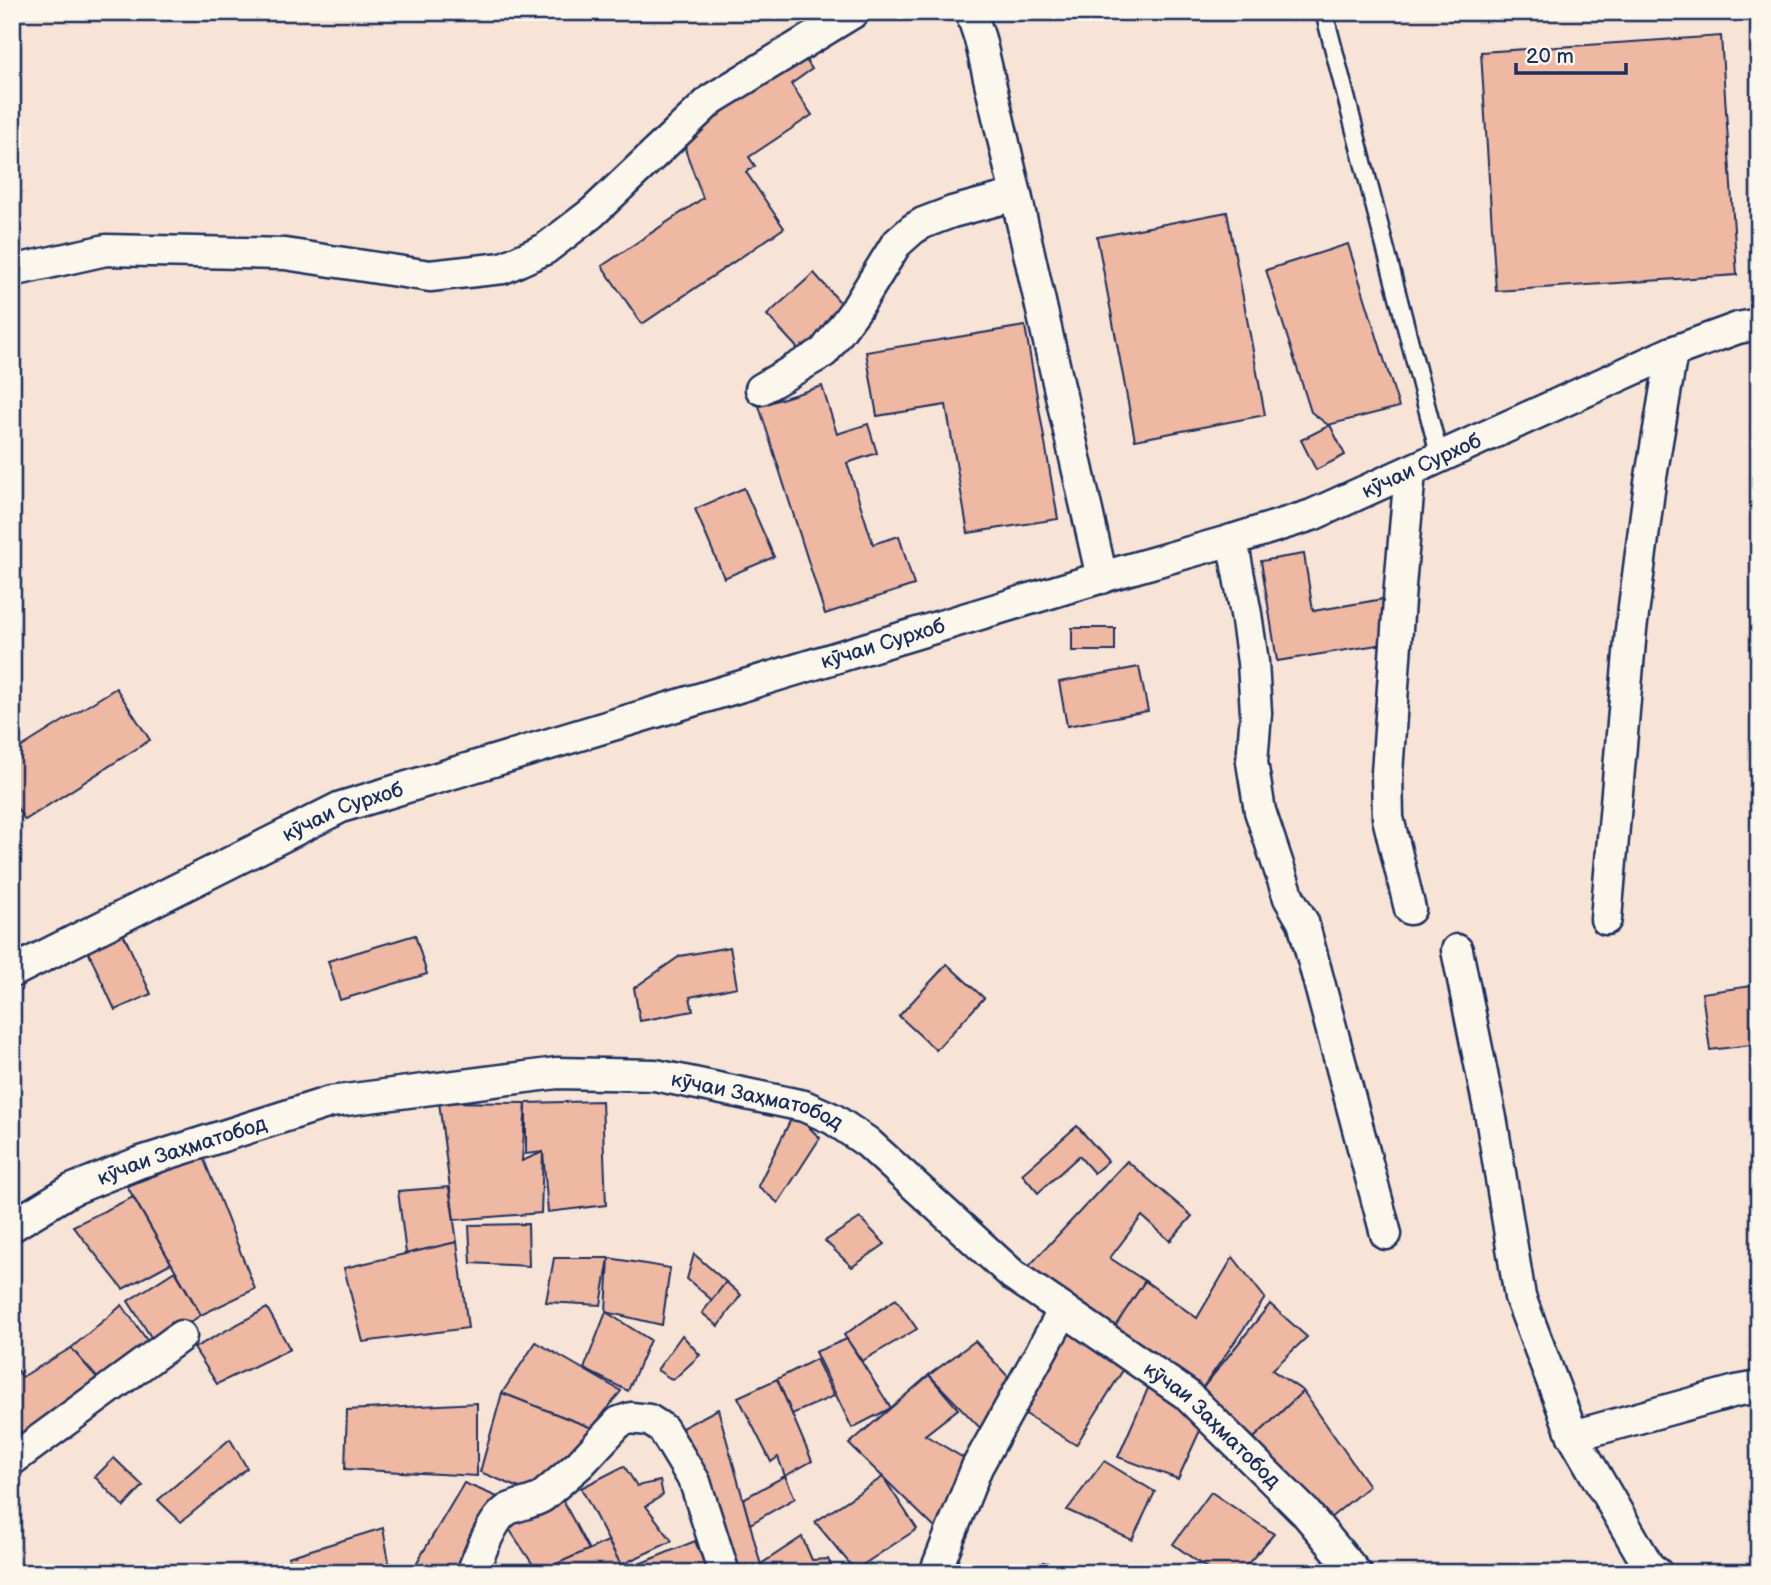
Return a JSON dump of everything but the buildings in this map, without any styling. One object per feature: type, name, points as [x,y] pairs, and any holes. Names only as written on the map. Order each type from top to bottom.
[{"type":"street","points":[[12,271],[106,250],[285,254],[430,276],[503,268],[545,249],[592,213],[712,99],[854,12]]},
{"type":"street","points":[[971,12],[980,39],[1102,578]]},
{"type":"street","points":[[761,388],[824,352],[856,309],[896,244],[913,229],[952,212],[1016,195]]},
{"type":"street","name":"кӯчаи Сурхоб","points":[[12,972],[341,807],[1312,515],[1672,352],[1738,328],[1759,324]]},
{"type":"street","points":[[1606,919],[1631,630],[1650,483],[1672,352]]},
{"type":"street","points":[[1410,472],[1387,773],[1388,818],[1410,909]]},
{"type":"street","points":[[1232,540],[1252,662],[1256,713],[1252,762],[1261,811],[1289,898],[1303,922],[1386,1234]]},
{"type":"street","points":[[1457,950],[1492,1123],[1520,1297],[1573,1436],[1649,1567],[1657,1573]]},
{"type":"street","name":"кӯчаи Заҳматобод","points":[[12,1226],[71,1190],[127,1167],[330,1102],[557,1073],[655,1075],[804,1106],[833,1119],[867,1142],[1013,1275],[1186,1394],[1305,1511],[1356,1573]]},
{"type":"street","points":[[934,1573],[977,1468],[1064,1310]]},
{"type":"street","points":[[12,1460],[181,1336]]},
{"type":"street","points":[[1573,1436],[1759,1387]]},
{"type":"street","points":[[471,1573],[501,1515],[508,1509],[542,1497],[580,1464],[619,1422],[631,1418],[649,1420],[663,1429],[695,1482],[724,1573]]},
{"type":"lane","points":[[1324,12],[1440,458]]}]
